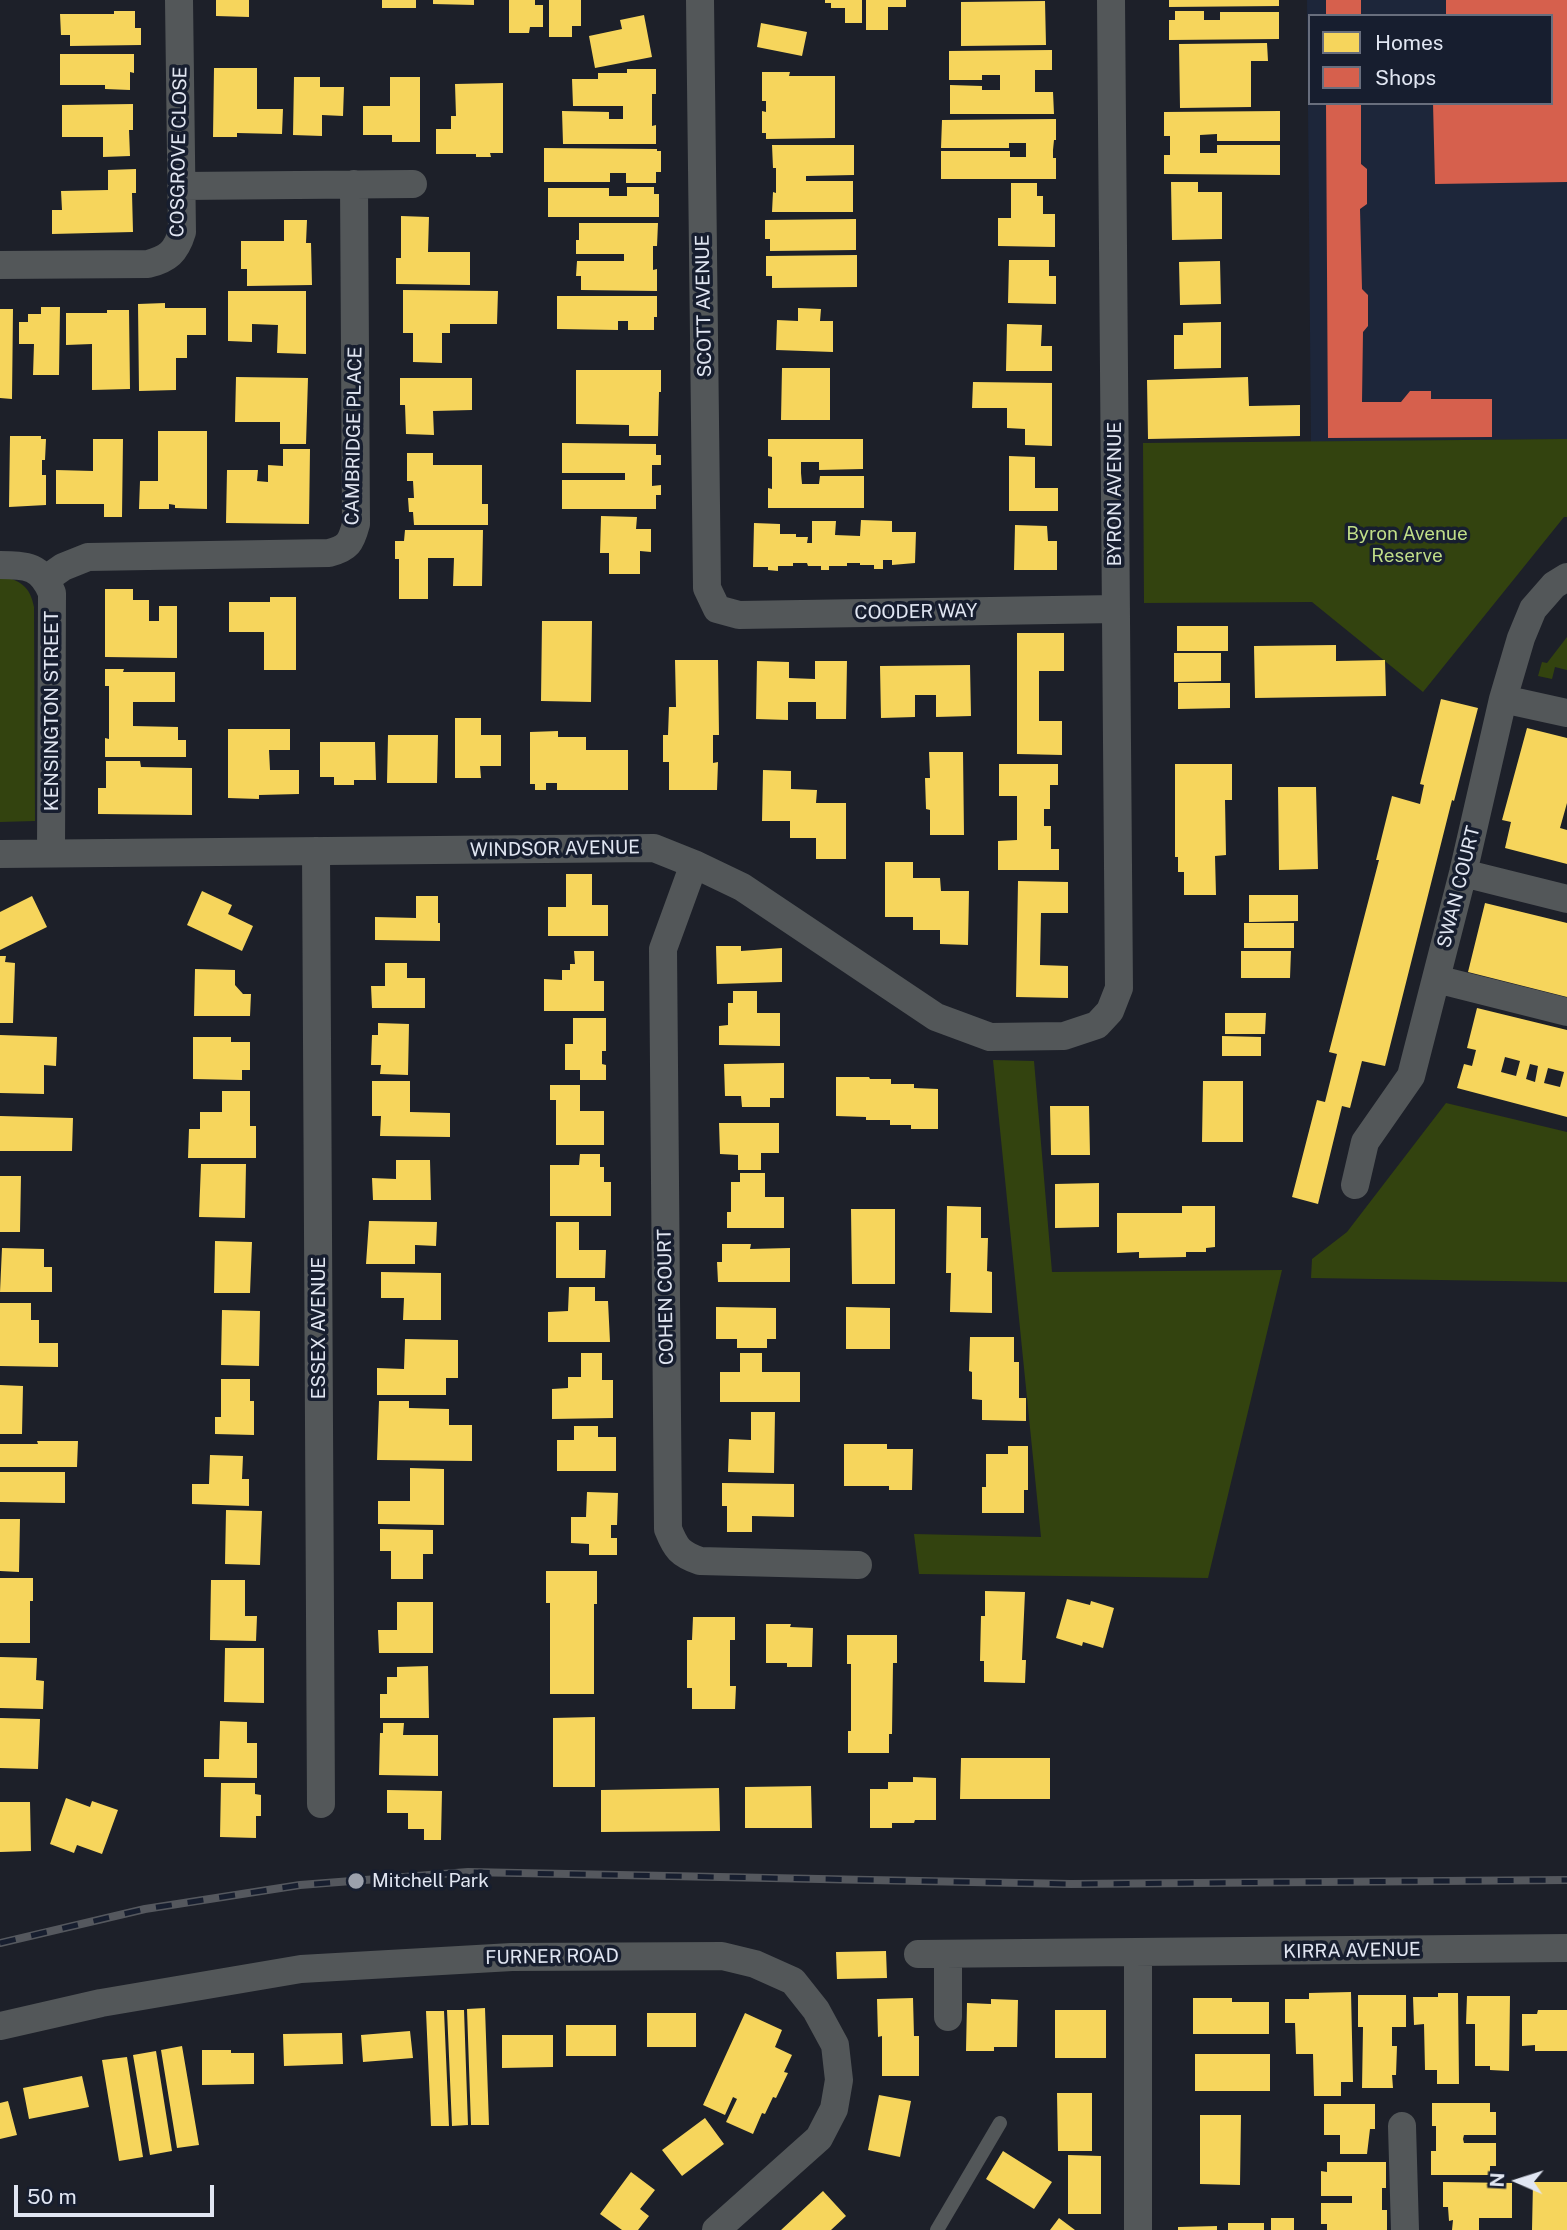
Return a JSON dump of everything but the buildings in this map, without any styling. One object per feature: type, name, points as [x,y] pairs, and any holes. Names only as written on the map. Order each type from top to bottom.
[{"type":"street","name":"COSGROVE CLOSE","points":[[0,265],[148,264],[164,260],[178,247],[182,232],[179,0]]},
{"type":"street","name":"SCOTT AVENUE","points":[[700,0],[707,588],[717,609]]},
{"type":"street","name":"BYRON AVENUE","points":[[1111,0],[1119,988]]},
{"type":"street","name":"CAMBRIDGE PLACE","points":[[46,579],[88,557],[329,553],[342,549],[352,540],[356,524],[354,184]]},
{"type":"street","points":[[182,186],[413,184]]},
{"type":"street","points":[[0,565],[26,565],[46,579]]},
{"type":"street","name":"KENSINGTON STREET","points":[[46,579],[52,593],[51,853]]},
{"type":"street","name":"SWAN COURT","points":[[1355,1185],[1365,1142],[1411,1076],[1463,873],[1503,699],[1521,638],[1532,609],[1561,581]]},
{"type":"street","name":"COODER WAY","points":[[717,609],[738,615],[1116,610]]},
{"type":"street","points":[[1503,699],[1567,713]]},
{"type":"street","name":"WINDSOR AVENUE","points":[[0,854],[654,848],[742,887],[936,1017],[990,1037],[1064,1036],[1097,1025],[1110,1011],[1119,988]]},
{"type":"street","name":"ESSEX AVENUE","points":[[316,851],[321,1804]]},
{"type":"street","name":"COHEN COURT","points":[[694,864],[663,949],[668,1529],[674,1545],[685,1556],[701,1561],[858,1565]]},
{"type":"street","points":[[1463,873],[1567,898]]},
{"type":"street","points":[[1436,979],[1567,1012]]},
{"type":"street","name":"KIRRA AVENUE","points":[[918,1954],[1567,1948]]},
{"type":"street","points":[[1138,1953],[1138,2230]]},
{"type":"street","name":"FURNER ROAD","points":[[0,2026],[101,2003],[301,1969],[512,1956],[722,1955],[755,1964],[793,1982],[816,2010],[835,2045],[839,2080],[834,2109],[819,2138],[716,2230]]},
{"type":"street","points":[[948,1955],[948,2017]]},
{"type":"street","points":[[1402,2126],[1405,2230]]},
{"type":"lane","points":[[937,2230],[1000,2123]]},
{"type":"shaded area","points":[[1307,0],[1567,0],[1567,439],[1311,442]]},
{"type":"green space","name":"Byron Avenue Reserve","points":[[1567,439],[1567,517],[1564,517],[1423,692],[1312,602],[1144,603],[1143,443]]},
{"type":"green space","points":[[0,576],[23,585],[30,594],[34,607],[35,821],[0,822]]},
{"type":"green space","points":[[1567,637],[1567,670],[1555,667],[1552,679],[1538,676],[1542,662],[1547,663]]},
{"type":"green space","points":[[993,1060],[1034,1061],[1052,1272],[1282,1270],[1208,1578],[919,1574],[914,1534],[1041,1537]]},
{"type":"green space","points":[[1446,1103],[1567,1132],[1567,1282],[1311,1278],[1312,1259],[1347,1232]]},
{"type":"railway","points":[[0,1943],[145,1909],[300,1885],[468,1872],[1071,1884],[1567,1880]]},
{"type":"place","name":"Mitchell Park","points":[[356,1881]]}]
